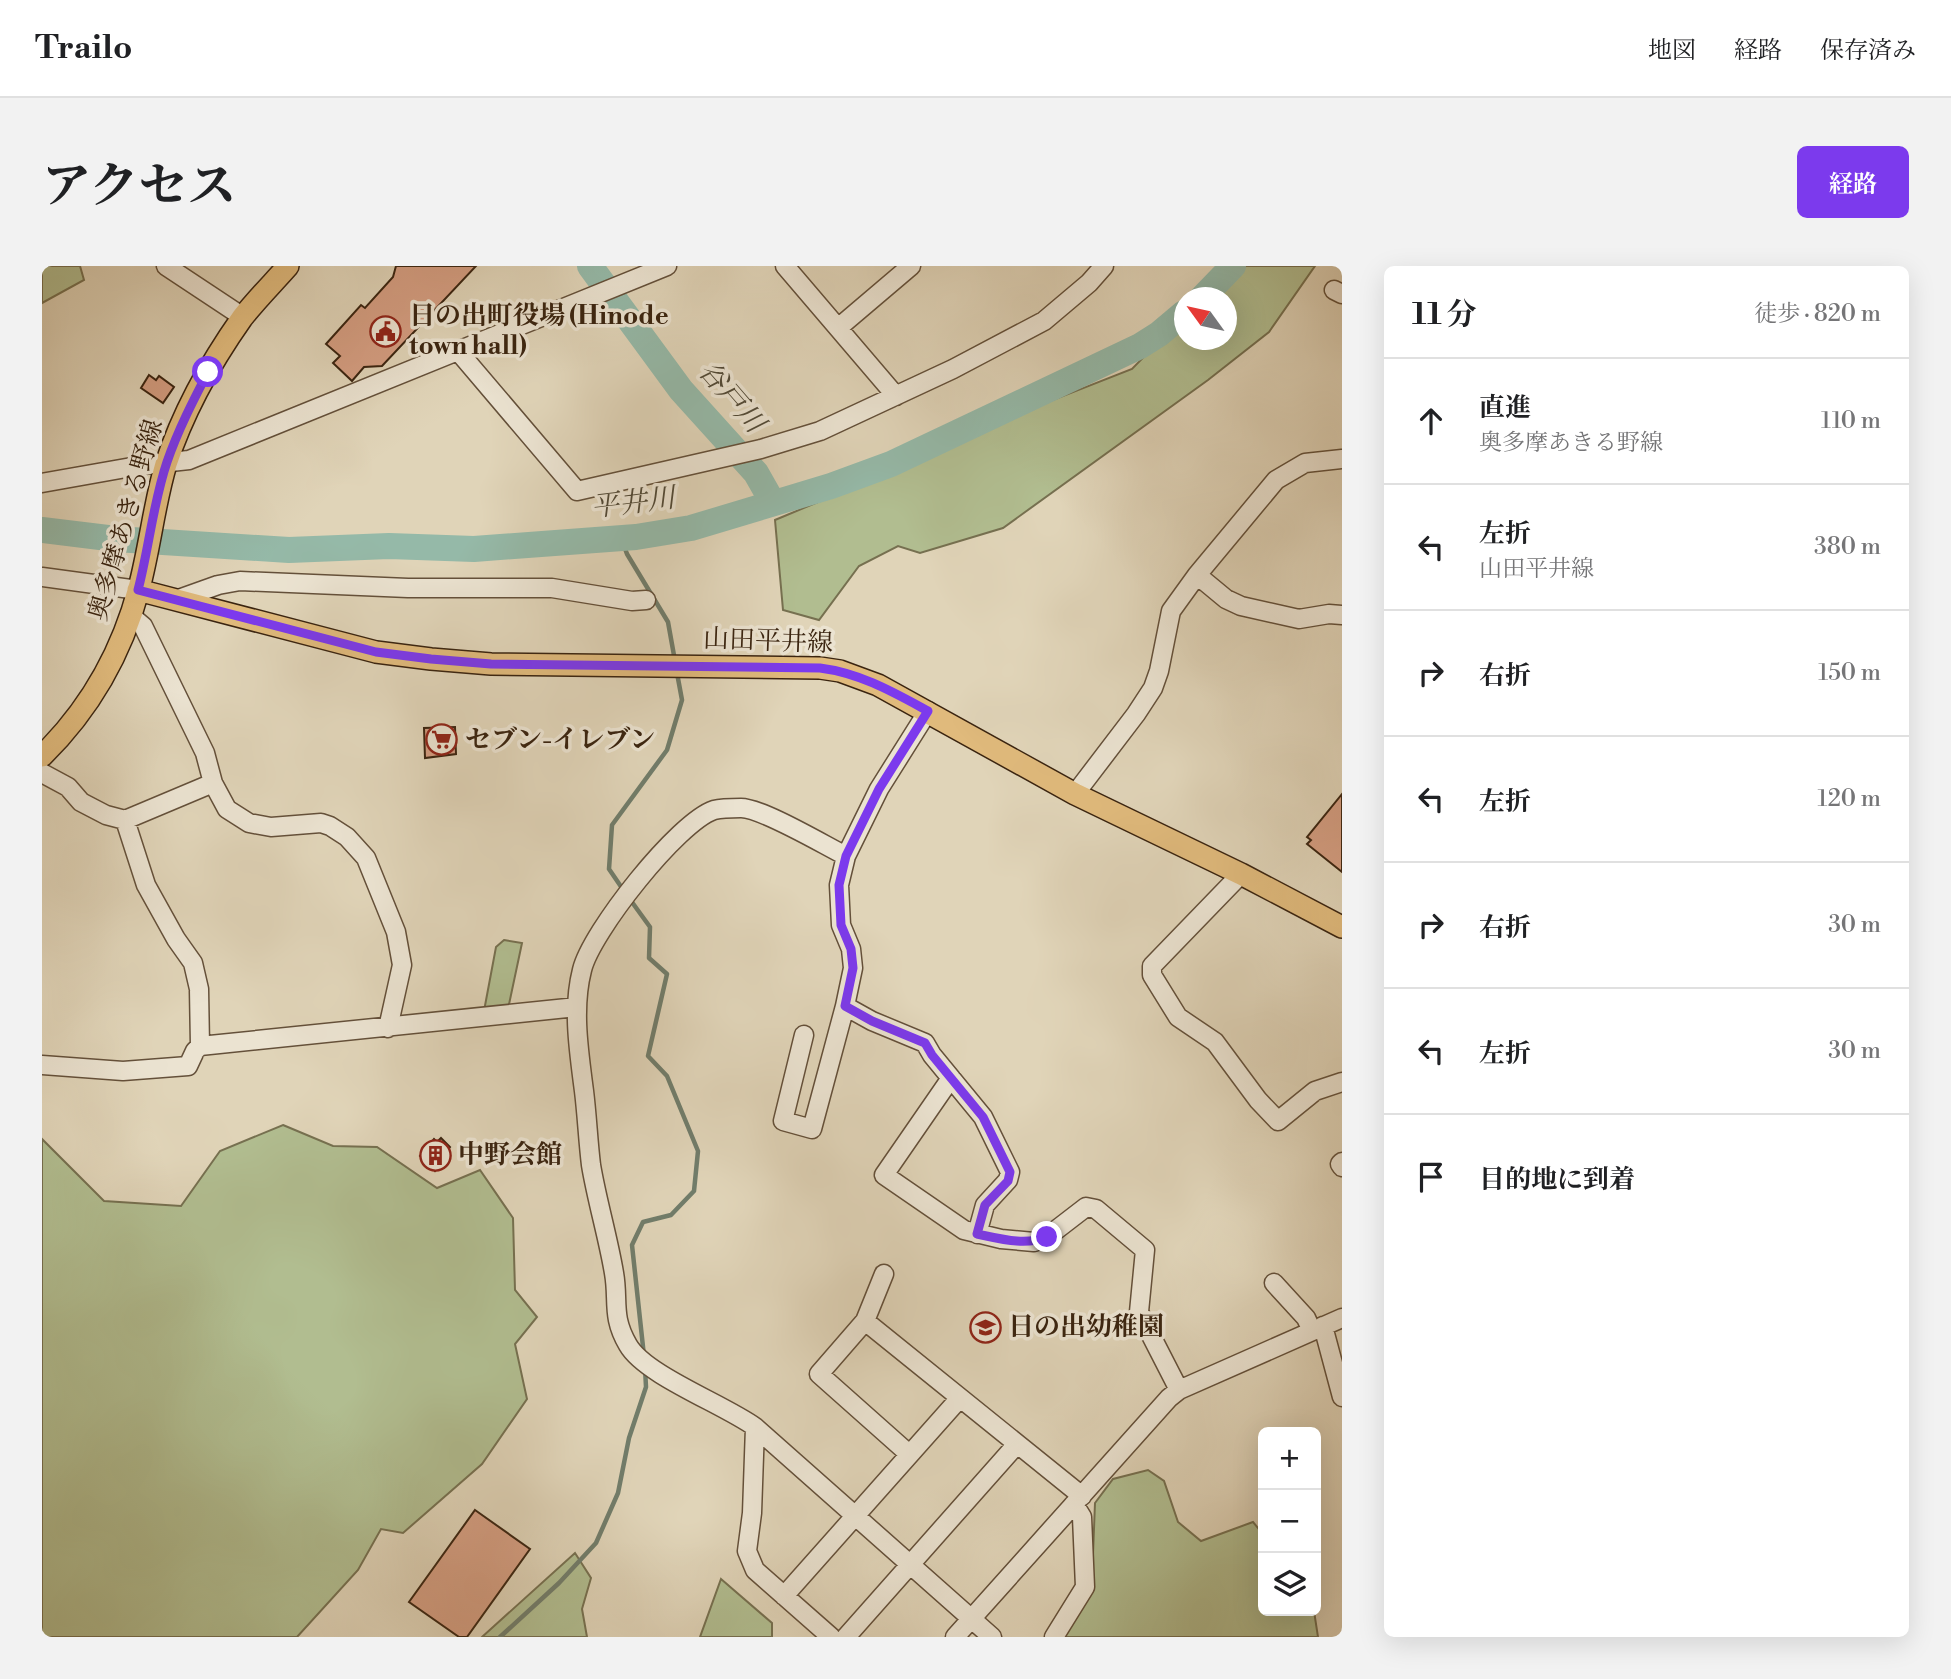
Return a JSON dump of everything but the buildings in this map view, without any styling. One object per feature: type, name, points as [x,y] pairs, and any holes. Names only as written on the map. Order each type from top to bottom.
[{"type":"main road","name":"奥多摩あきる野線","points":[[42,756],[68,730],[89,699],[105,673],[130,615],[140,584],[167,462],[186,414],[208,372],[243,317],[288,266]]},
{"type":"main road","name":"山田平井線","points":[[140,584],[176,600],[376,652],[431,659],[491,664],[820,668],[840,671],[878,685],[1075,794],[1241,874],[1342,927]]},
{"type":"street","points":[[166,266],[243,317]]},
{"type":"street","points":[[42,482],[189,460],[667,266]]},
{"type":"street","points":[[785,266],[896,396]]},
{"type":"street","points":[[838,328],[911,266]]},
{"type":"street","points":[[458,351],[577,491],[798,439],[896,396],[1044,321],[1089,283],[1104,266]]},
{"type":"street","points":[[1075,794],[1153,688],[1171,611],[1197,575],[1276,480],[1305,463],[1342,459]]},
{"type":"street","points":[[1197,575],[1241,606],[1299,618],[1342,615]]},
{"type":"street","points":[[42,577],[140,584]]},
{"type":"street","points":[[176,600],[218,585],[240,581],[408,588],[552,588],[642,600]]},
{"type":"street","points":[[130,615],[143,626],[205,753],[213,783],[227,809],[249,823],[271,827],[321,823],[347,836],[366,858],[396,932],[402,965],[388,1028]]},
{"type":"street","points":[[804,1035],[783,1121],[812,1129],[853,968],[851,949],[841,925],[839,885],[846,856],[879,789],[928,711]]},
{"type":"street","points":[[42,773],[68,787],[81,802],[125,820],[213,783]]},
{"type":"street","points":[[846,856],[766,816],[744,808],[715,809],[701,817],[652,863],[618,905],[590,950],[582,970],[577,1007],[591,1165],[615,1276],[615,1315],[627,1344],[638,1359],[736,1413],[755,1427],[992,1637]]},
{"type":"street","points":[[125,820],[146,885],[176,939],[193,963],[199,989],[200,1046]]},
{"type":"street","points":[[1241,874],[1152,966],[1152,975],[1178,1017],[1215,1042],[1258,1100],[1278,1121],[1315,1091],[1342,1082]]},
{"type":"street","points":[[845,1006],[872,1021],[925,1043],[983,1117],[1010,1172],[1008,1181],[985,1205],[977,1234]]},
{"type":"street","points":[[42,1065],[123,1071],[188,1066],[200,1046],[577,1007]]},
{"type":"street","points":[[951,1078],[884,1175],[964,1230],[1001,1239],[1034,1242],[1047,1237],[1086,1208],[1096,1209],[1145,1250],[1139,1312],[1179,1390]]},
{"type":"street","points":[[1342,1162],[1342,1167]]},
{"type":"street","points":[[884,1274],[865,1321],[820,1374],[909,1454]]},
{"type":"street","points":[[1274,1283],[1318,1328],[1342,1397]]},
{"type":"street","points":[[955,1637],[1154,1413],[1179,1390],[1342,1318]]},
{"type":"street","points":[[865,1321],[1017,1444],[1078,1500],[1082,1517],[1085,1587],[1054,1637]]},
{"type":"street","points":[[784,1596],[960,1399]]},
{"type":"street","points":[[755,1427],[752,1513],[747,1551],[755,1570],[831,1637]]},
{"type":"street","points":[[846,1637],[1017,1444]]},
{"type":"green space","points":[[42,266],[80,266],[84,280],[42,303]]},
{"type":"green space","points":[[1235,266],[1315,266],[1269,332],[1208,380],[1003,528],[920,553],[898,546],[859,566],[819,620],[783,610],[775,520],[984,427],[1132,369],[1174,326],[1174,350],[1237,350],[1237,287],[1213,287]]},
{"type":"green space","points":[[504,940],[522,943],[508,1009],[484,1011],[496,947]]},
{"type":"green space","points":[[283,1125],[333,1146],[377,1147],[437,1188],[480,1170],[513,1218],[515,1290],[537,1317],[515,1344],[527,1399],[482,1464],[403,1533],[381,1529],[358,1570],[297,1637],[42,1637],[42,1139],[104,1201],[181,1206],[220,1151]]},
{"type":"green space","points":[[1148,1470],[1164,1481],[1178,1522],[1201,1541],[1253,1522],[1258,1528],[1258,1616],[1315,1616],[1318,1637],[1064,1637],[1092,1580],[1095,1503],[1113,1479]]},
{"type":"green space","points":[[575,1553],[591,1578],[582,1609],[587,1637],[482,1637]]},
{"type":"green space","points":[[721,1579],[772,1623],[772,1637],[700,1637]]},
{"type":"waterway","name":"谷戸川","points":[[590,266],[681,390],[756,473],[773,503]]},
{"type":"waterway","name":"平井川","points":[[1213,287],[1233,266]]},
{"type":"waterway","name":"平井川","points":[[42,530],[116,539],[289,550],[389,546],[474,549],[636,537],[691,528],[831,486],[891,464],[1140,346],[1174,321]]},
{"type":"waterway","points":[[621,538],[627,554],[668,622],[675,661]]},
{"type":"waterway","points":[[624,891],[609,869],[612,825],[667,750],[682,700],[677,673]]},
{"type":"waterway","points":[[629,898],[650,927],[649,958],[667,974],[648,1056],[667,1076],[698,1151],[694,1191],[671,1215],[643,1222],[632,1245],[644,1356]]},
{"type":"waterway","points":[[500,1637],[559,1583],[596,1543],[618,1493],[629,1438],[646,1387],[645,1368]]},
{"type":"place","name":"日の出町役場 (Hinode town hall)","points":[[386,331]]},
{"type":"place","name":"セブン-イレブン","points":[[442,740]]},
{"type":"place","name":"中野会館","points":[[435,1155]]},
{"type":"place","name":"日の出幼稚園","points":[[985,1327]]},
{"type":"route","points":[[208,372],[186,414],[167,462],[138,590],[260,624],[376,652],[431,659],[491,664],[820,668],[840,671],[864,678],[928,711],[879,789],[846,856],[839,885],[841,925],[851,949],[853,968],[845,1006],[872,1021],[925,1043],[983,1117],[1010,1172],[1008,1181],[985,1205],[977,1234],[1034,1242],[1047,1237]]}]
